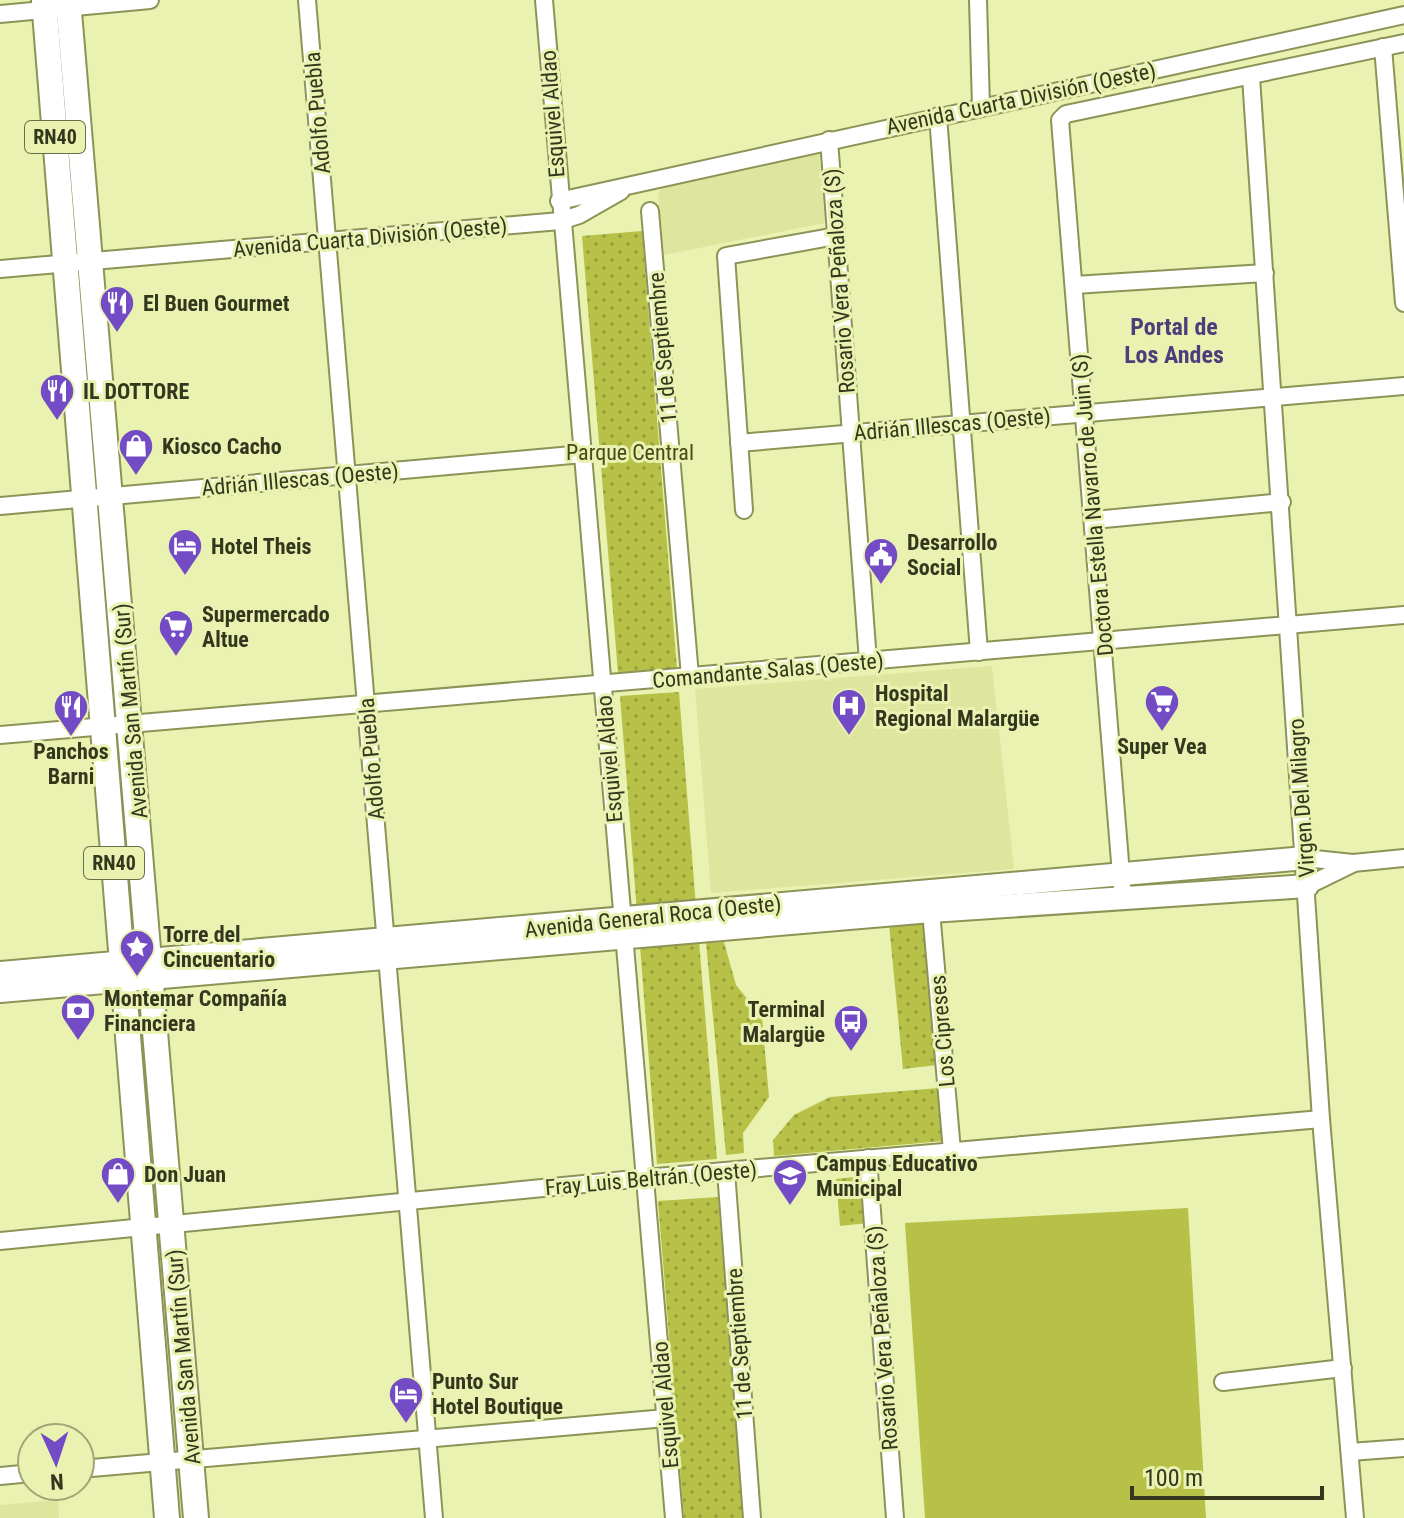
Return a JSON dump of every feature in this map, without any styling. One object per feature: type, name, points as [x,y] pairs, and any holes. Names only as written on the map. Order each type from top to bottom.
[{"type":"highway","name":"Avenida San Martín (Sur)","points":[[45,5],[93,261],[196,1518]]},
{"type":"highway","name":"Avenida San Martín (Sur)","points":[[45,5],[167,1518]]},
{"type":"main road","name":"Avenida General Roca (Oeste)","points":[[0,973],[122,971],[386,949],[623,928],[1120,872],[1305,858]]},
{"type":"main road","name":"Avenida General Roca (Oeste)","points":[[623,928],[1307,886]]},
{"type":"main road","points":[[0,991],[122,971]]},
{"type":"street","points":[[0,14],[45,5],[150,0]]},
{"type":"street","name":"Adolfo Puebla","points":[[307,0],[434,1518]]},
{"type":"street","name":"Esquivel Aldao","points":[[544,0],[560,221],[583,454],[674,1518]]},
{"type":"street","points":[[978,0],[981,107]]},
{"type":"street","name":"Avenida Cuarta División (Oeste)","points":[[559,201],[1404,14]]},
{"type":"street","points":[[1251,77],[1404,43]]},
{"type":"street","points":[[1383,47],[1404,303]]},
{"type":"street","name":"Doctora Estella Navarro de Juin (S)","points":[[1123,899],[1060,120],[1066,114],[1251,77]]},
{"type":"street","name":"Virgen Del Milagro","points":[[1251,77],[1282,502],[1321,1119],[1355,1518]]},
{"type":"street","points":[[938,116],[979,652]]},
{"type":"street","name":"Rosario Vera Peñaloza (S)","points":[[829,140],[868,661]]},
{"type":"street","name":"Avenida Cuarta División (Oeste)","points":[[0,269],[560,221],[579,215],[638,182]]},
{"type":"street","name":"11 de Septiembre","points":[[650,211],[690,676]]},
{"type":"street","points":[[744,510],[726,256],[836,236]]},
{"type":"street","points":[[1074,285],[1265,273]]},
{"type":"street","name":"Adrián Illescas (Oeste)","points":[[739,443],[1404,386]]},
{"type":"street","name":"Adrián Illescas (Oeste)","points":[[0,506],[583,454]]},
{"type":"street","points":[[1094,520],[1282,502]]},
{"type":"street","name":"Comandante Salas (Oeste)","points":[[0,735],[1404,615]]},
{"type":"street","points":[[1305,858],[1353,863],[1404,858]]},
{"type":"street","points":[[1307,886],[1353,863]]},
{"type":"street","name":"Los Cipreses","points":[[931,911],[952,1151]]},
{"type":"street","name":"Fray Luis Beltrán (Oeste)","points":[[0,1241],[172,1227],[645,1178],[1321,1119]]},
{"type":"street","name":"Rosario Vera Peñaloza (S)","points":[[868,1158],[895,1518]]},
{"type":"street","name":"11 de Septiembre","points":[[726,1171],[752,1518]]},
{"type":"street","points":[[1223,1382],[1343,1368]]},
{"type":"street","points":[[96,1468],[666,1418]]},
{"type":"street","points":[[1350,1452],[1404,1448]]},
{"type":"shaded area","points":[[819,151],[825,223],[664,255],[658,193],[663,186]]},
{"type":"shaded area","name":"Hospital Regional Malargüe","points":[[992,666],[1014,869],[711,893],[695,689]]},
{"type":"shaded area","points":[[58,1502],[59,1518],[0,1518],[0,1505]]},
{"type":"green space","name":"Parque Central","points":[[642,231],[677,669],[618,673],[582,236]]},
{"type":"green space","points":[[679,692],[696,907],[637,912],[620,696]]},
{"type":"green space","points":[[923,921],[937,1065],[903,1069],[889,924]]},
{"type":"green space","points":[[699,941],[717,1159],[657,1164],[640,946]]},
{"type":"green space","points":[[724,942],[736,985],[762,1017],[769,1097],[743,1133],[744,1153],[726,1155],[706,943]]},
{"type":"green space","points":[[939,1088],[943,1141],[774,1156],[773,1140],[794,1115],[830,1097]]},
{"type":"green space","points":[[864,1176],[868,1223],[840,1226],[836,1179]]},
{"type":"green space","points":[[718,1197],[744,1518],[684,1518],[658,1201]]},
{"type":"green space","points":[[1188,1208],[1206,1518],[925,1518],[905,1223]]},
{"type":"place","name":"El Buen Gourmet","points":[[117,334]]},
{"type":"place","name":"IL DOTTORE","points":[[57,422]]},
{"type":"place","name":"Kiosco Cacho","points":[[136,477]]},
{"type":"place","name":"Hotel Theis","points":[[185,577]]},
{"type":"place","name":"Desarrollo Social","points":[[881,586]]},
{"type":"place","name":"Supermercado Altue","points":[[176,658]]},
{"type":"place","name":"Super Vea","points":[[1162,733]]},
{"type":"place","name":"Hospital Regional Malargüe","points":[[849,737]]},
{"type":"place","name":"Panchos Barni","points":[[71,738]]},
{"type":"place","name":"Torre del Cincuentario","points":[[137,978]]},
{"type":"place","name":"Montemar Compañía Financiera","points":[[78,1042]]},
{"type":"place","name":"Terminal Malargüe","points":[[851,1053]]},
{"type":"place","name":"Don Juan","points":[[118,1205]]},
{"type":"place","name":"Campus Educativo Municipal","points":[[790,1207]]},
{"type":"place","name":"Punto Sur Hotel Boutique","points":[[406,1425]]},
{"type":"district","name":"Portal de Los Andes","points":[[1174,341]]}]
